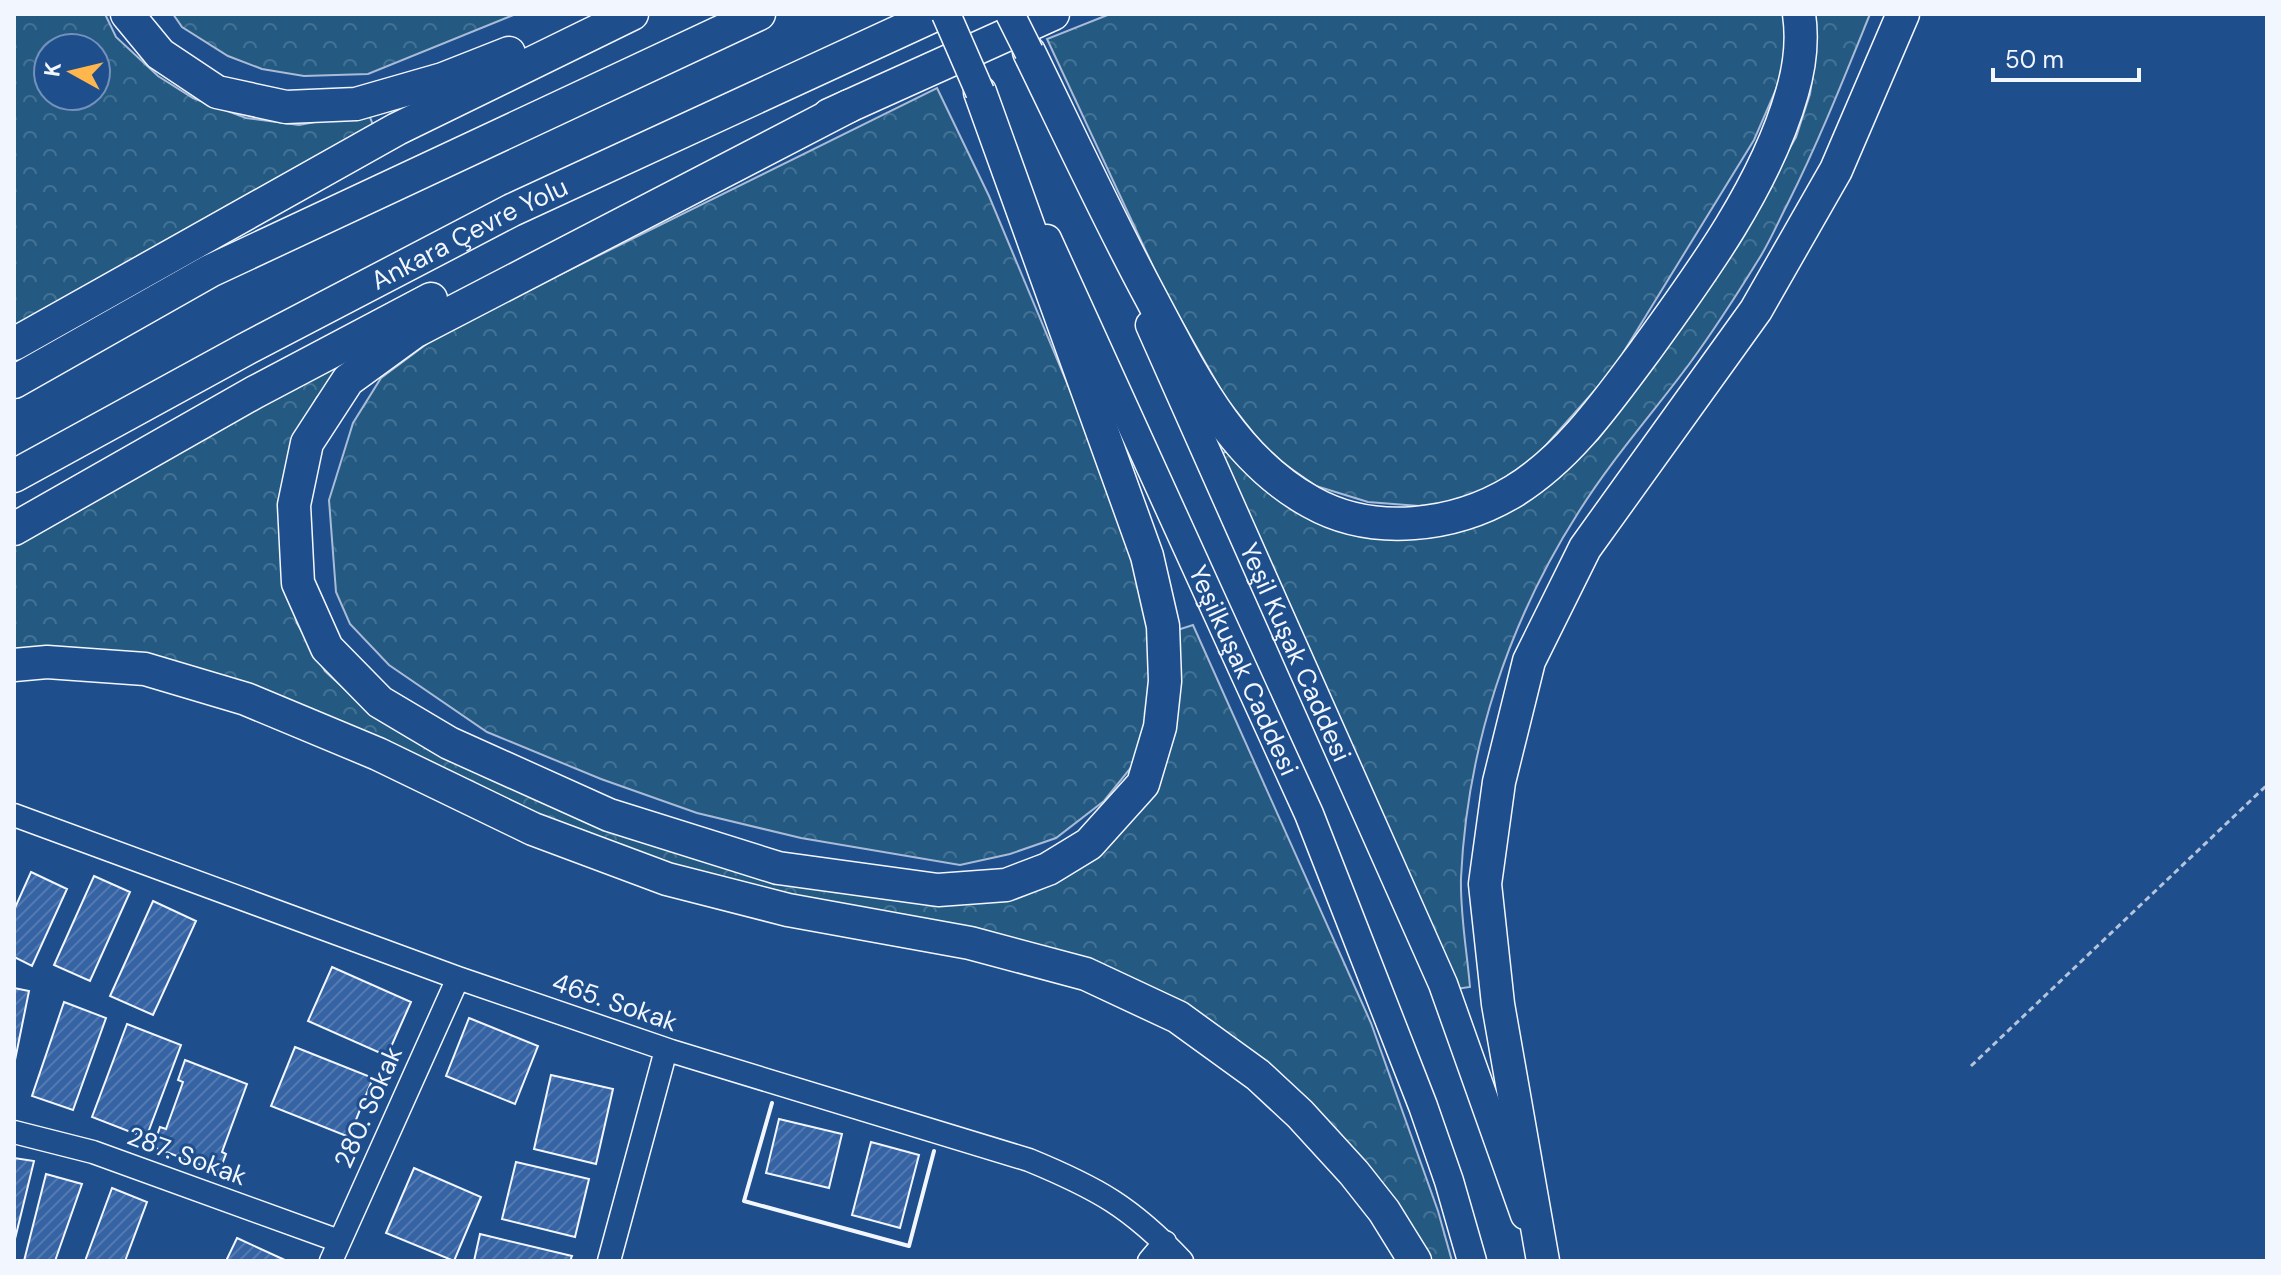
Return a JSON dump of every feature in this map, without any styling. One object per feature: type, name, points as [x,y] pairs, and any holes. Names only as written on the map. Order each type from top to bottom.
[{"type":"highway","points":[[127,14],[160,54],[217,92],[286,107],[356,104],[443,79],[609,14]]},
{"type":"highway","points":[[14,344],[397,129],[632,14]]},
{"type":"highway","points":[[14,382],[210,271],[759,14]]},
{"type":"highway","name":"Ankara Çevre Yolu","points":[[14,476],[246,349],[512,210],[937,14]]},
{"type":"highway","points":[[14,529],[255,392],[549,237],[1053,14]]},
{"type":"highway","points":[[1029,52],[1144,286],[1187,365],[1238,442],[1288,487],[1312,503],[1369,521],[1419,523],[1442,520],[1491,504],[1533,478],[1572,442],[1621,382],[1713,253],[1772,146],[1797,73],[1801,51],[1799,14]]},
{"type":"highway","points":[[1542,1261],[1498,1004],[1485,884],[1499,782],[1529,661],[1585,548],[1756,310],[1836,170],[1903,14]]},
{"type":"highway","points":[[849,106],[414,332],[348,380],[307,443],[294,505],[298,583],[327,648],[380,702],[449,743],[609,815],[778,868],[938,890],[1006,885],[1048,869],[1089,844],[1143,784],[1160,727],[1165,681],[1163,626],[1147,556],[980,92]]},
{"type":"highway","points":[[14,665],[47,662],[145,669],[159,673],[246,699],[378,754],[533,829],[667,879],[788,910],[970,943],[1086,974],[1178,1017],[1258,1075],[1300,1114],[1354,1173],[1384,1211],[1415,1261]]},
{"type":"main road","name":"Yeşilkuşak Caddesi","points":[[946,14],[1309,814],[1423,1106],[1472,1261]]},
{"type":"main road","name":"Yeşil Kuşak Caddesi","points":[[1010,14],[1443,984],[1542,1261]]},
{"type":"street","name":"465. Sokak","points":[[14,815],[458,978],[666,1050],[1029,1160],[1074,1178],[1111,1198],[1136,1215],[1182,1261]]},
{"type":"street","name":"280. Sokak","points":[[335,1251],[458,978]]},
{"type":"street","points":[[609,1261],[666,1050]]},
{"type":"street","name":"287. Sokak","points":[[14,1132],[93,1152],[335,1251]]},
{"type":"street","points":[[1149,1261],[1165,1242]]},
{"type":"path","points":[[1971,1066],[2267,785]]},
{"type":"green space","points":[[14,14],[105,14],[116,37],[158,76],[193,98],[246,118],[299,125],[368,112],[376,133],[14,336]]},
{"type":"green space","points":[[173,14],[516,14],[368,74],[304,76],[262,69],[228,56],[182,27]]},
{"type":"green space","points":[[1110,14],[1787,14],[1788,19],[1781,78],[1754,140],[1612,371],[1513,482],[1461,503],[1419,506],[1368,502],[1316,486],[1270,454],[1225,397],[1164,290],[1047,39]]},
{"type":"green space","points":[[1813,14],[1870,14],[1799,180],[1766,248],[1725,313],[1578,513],[1531,598],[1512,643],[1482,734],[1465,830],[1461,892],[1470,987],[1449,990],[1214,456],[1231,450],[1257,484],[1293,509],[1319,522],[1541,491],[1598,439],[1664,352],[1729,255],[1796,137],[1810,94],[1816,53]]},
{"type":"green space","points":[[937,88],[989,196],[1145,570],[1160,650],[1137,760],[1104,801],[1056,838],[1010,854],[960,865],[801,838],[697,813],[601,779],[487,732],[389,665],[350,624],[336,592],[329,500],[353,423],[381,378],[440,334]]},
{"type":"green space","points":[[342,348],[350,365],[317,397],[296,435],[284,475],[280,542],[285,578],[297,623],[325,671],[361,704],[597,825],[1009,894],[1151,788],[1171,632],[1193,625],[1371,1023],[1438,1211],[1452,1261],[1422,1261],[1163,996],[647,868],[274,700],[14,658],[14,540]]},
{"type":"building","points":[[31,872],[67,889],[32,966],[14,957],[14,910]]},
{"type":"building","points":[[94,876],[130,892],[90,981],[54,965]]},
{"type":"building","points":[[153,901],[196,921],[153,1015],[110,996]]},
{"type":"building","points":[[332,967],[411,1002],[387,1056],[308,1021]]},
{"type":"building","points":[[14,988],[29,991],[14,1065]]},
{"type":"building","points":[[64,1002],[106,1018],[73,1110],[32,1096]]},
{"type":"building","points":[[469,1018],[538,1046],[515,1104],[446,1076]]},
{"type":"building","points":[[127,1024],[181,1045],[146,1138],[92,1117]]},
{"type":"building","points":[[295,1047],[373,1078],[349,1137],[271,1106]]},
{"type":"building","points":[[185,1060],[247,1084],[222,1152],[226,1154],[219,1172],[153,1147],[160,1127],[166,1129],[183,1082],[178,1080]]},
{"type":"building","points":[[551,1075],[613,1089],[596,1164],[534,1149]]},
{"type":"building","points":[[779,1119],[842,1134],[829,1188],[766,1173]]},
{"type":"building","points":[[871,1142],[919,1155],[900,1228],[852,1215]]},
{"type":"building","points":[[14,1158],[34,1161],[14,1243]]},
{"type":"building","points":[[516,1162],[589,1179],[575,1237],[502,1219]]},
{"type":"building","points":[[414,1168],[481,1197],[454,1261],[386,1233]]},
{"type":"building","points":[[46,1174],[82,1184],[55,1261],[24,1261]]},
{"type":"building","points":[[112,1188],[147,1202],[125,1261],[85,1261]]},
{"type":"building","points":[[480,1234],[572,1256],[570,1261],[474,1261]]},
{"type":"building","points":[[237,1238],[287,1261],[226,1261]]},
{"type":"wall","points":[[772,1103],[744,1201],[909,1246],[934,1151]]}]
